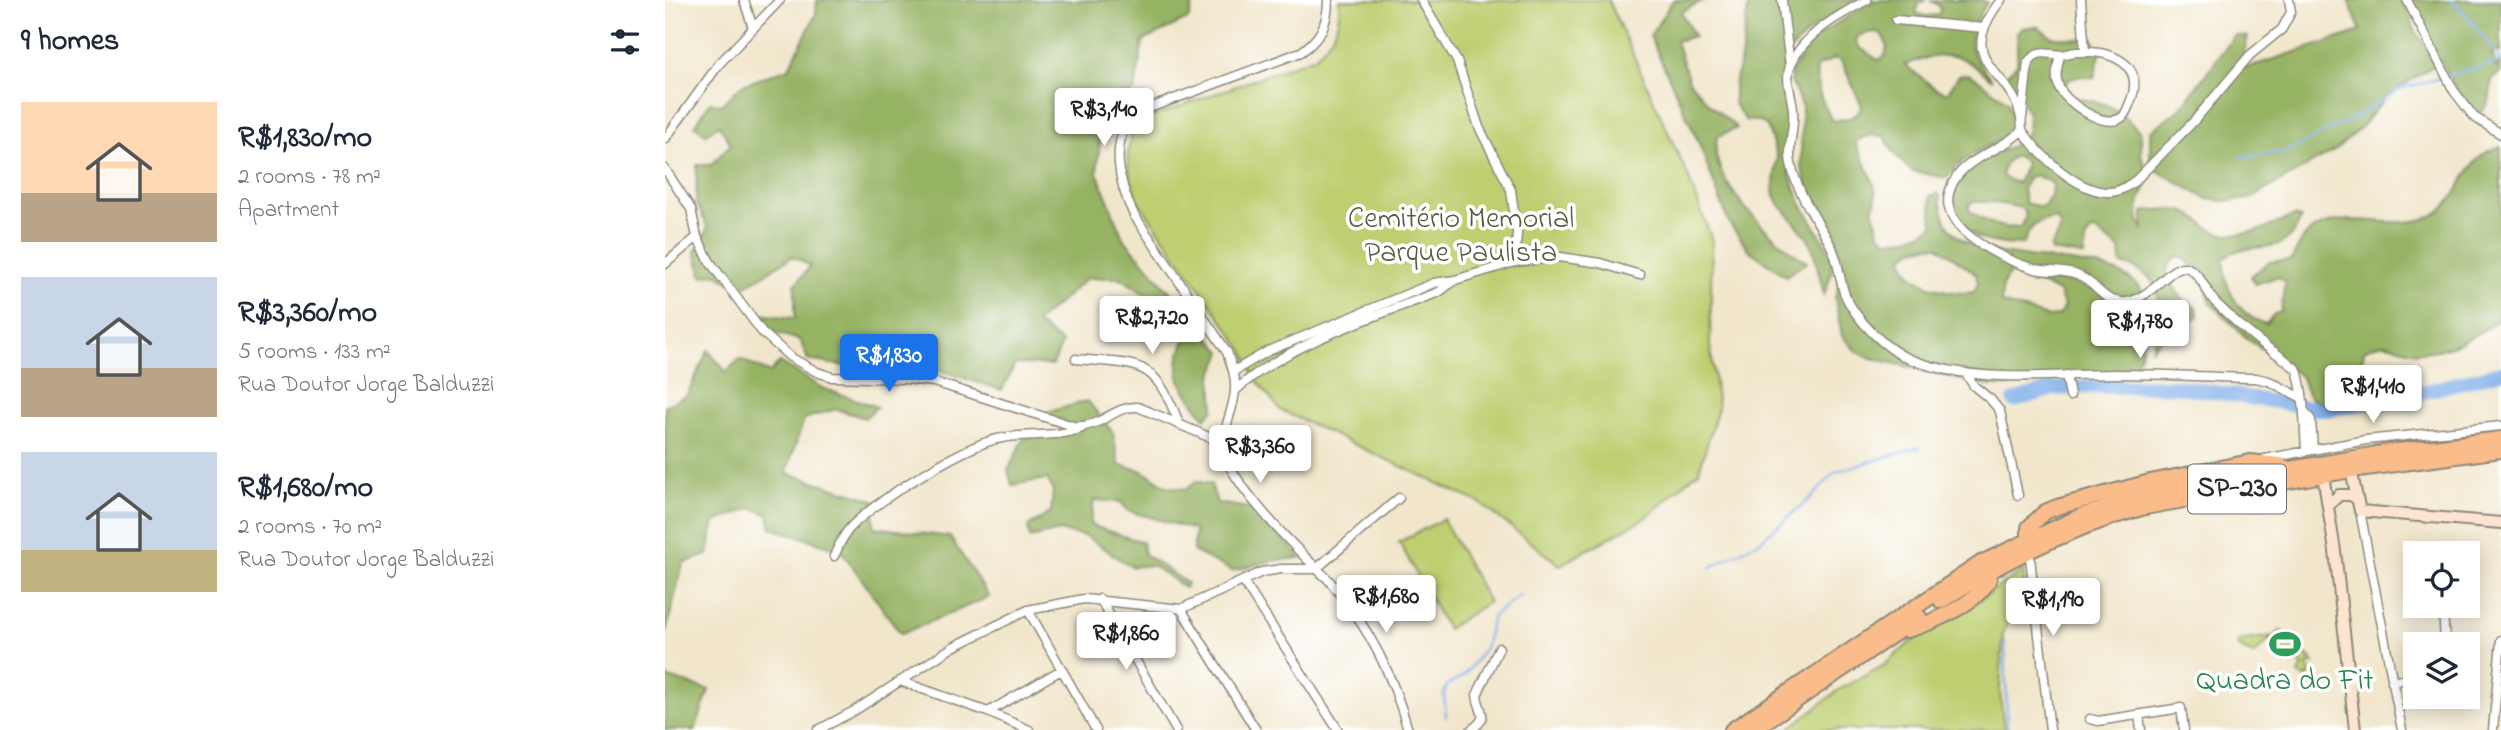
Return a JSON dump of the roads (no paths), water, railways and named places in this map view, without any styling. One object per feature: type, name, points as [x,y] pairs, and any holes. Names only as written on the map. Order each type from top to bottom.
[{"type":"highway","name":"SP-230","points":[[1753,730],[1893,635],[1983,568],[2081,516],[2167,490],[2389,452],[2501,439]]},
{"type":"highway","name":"SP-230","points":[[2024,545],[2145,507],[2351,470],[2501,450]]},
{"type":"highway","points":[[2024,545],[2029,527],[2035,519],[2057,507],[2150,482],[2250,462],[2299,467]]},
{"type":"highway","points":[[1732,730],[1902,617],[1983,568]]},
{"type":"street","points":[[744,0],[753,28]]},
{"type":"street","points":[[665,139],[719,64],[780,0]]},
{"type":"street","points":[[1328,0],[1321,34],[1301,52],[1142,110],[1127,121],[1119,146],[1120,172],[1126,198],[1135,215],[1227,352],[1234,370],[1236,390],[1223,443],[1226,460],[1254,501],[1330,581],[1364,626],[1385,663],[1398,694],[1408,730]]},
{"type":"street","points":[[1421,0],[1457,61],[1479,127],[1511,190],[1517,233],[1515,262]]},
{"type":"street","points":[[1782,0],[1790,66]]},
{"type":"street","points":[[1867,0],[1813,35],[1800,49],[1790,66],[1787,79],[1793,112],[1791,164],[1806,201],[1833,249],[1846,297],[1878,338],[1891,350],[1911,360],[1966,374],[2067,379],[2132,374],[2256,378],[2269,381],[2304,404]]},
{"type":"street","points":[[2001,0],[1984,28],[1980,41],[1983,57],[2007,88],[2033,146],[2048,162],[2085,186],[2113,192],[2135,181],[2194,121],[2250,55],[2282,29],[2291,12],[2289,0]]},
{"type":"street","points":[[2081,0],[2085,52]]},
{"type":"street","points":[[2407,0],[2454,91],[2473,117],[2501,134]]},
{"type":"street","points":[[1896,20],[1984,28]]},
{"type":"street","points":[[2060,55],[2057,82],[2067,98],[2097,119],[2110,121],[2121,118],[2131,101],[2133,87],[2130,67],[2122,60],[2085,52],[2060,55],[2044,52],[2033,55],[2028,62],[2022,126],[2009,142],[1973,161],[1957,177],[1950,188],[1948,198],[1955,223],[1967,235],[2003,258],[2053,273],[2079,275],[2104,297],[2114,302],[2132,300],[2150,292],[2175,268],[2183,266],[2189,269],[2199,278],[2213,299],[2237,322],[2297,370],[2304,404],[2303,423],[2310,451]]},
{"type":"street","points":[[665,169],[691,209],[697,237],[710,262],[762,331],[784,353],[817,372],[844,379],[933,382],[1073,426],[1092,426],[1129,407],[1149,410],[1223,443]]},
{"type":"street","points":[[665,264],[697,237]]},
{"type":"street","points":[[665,251],[679,253]]},
{"type":"street","points":[[1234,370],[1250,359],[1361,311],[1434,283],[1455,280],[1515,262],[1560,257],[1601,263],[1640,275]]},
{"type":"street","points":[[1236,390],[1258,370],[1289,353],[1439,292],[1455,280]]},
{"type":"street","points":[[1076,359],[1137,365],[1147,370],[1168,396],[1179,423]]},
{"type":"street","points":[[1966,374],[1974,386],[2000,411],[2018,495]]},
{"type":"street","points":[[2067,379],[2070,396]]},
{"type":"street","points":[[2250,462],[2375,439],[2501,426]]},
{"type":"street","points":[[834,556],[847,531],[859,518],[895,492],[974,448],[1002,438],[1066,433],[1083,427]]},
{"type":"street","points":[[2351,470],[2402,730]]},
{"type":"street","points":[[2323,475],[2335,551],[2355,730]]},
{"type":"street","points":[[2328,506],[2339,495],[2351,495],[2357,499]]},
{"type":"street","points":[[818,730],[854,711],[953,647],[1028,610],[1069,601],[1100,600],[1181,609],[1262,572],[1316,569],[1399,498]]},
{"type":"street","points":[[2360,511],[2501,523]]},
{"type":"street","points":[[2024,545],[2051,725]]},
{"type":"street","points":[[1243,581],[1338,730]]},
{"type":"street","points":[[1100,600],[1176,730]]},
{"type":"street","points":[[1181,609],[1256,730]]},
{"type":"street","points":[[1028,610],[1096,730]]},
{"type":"street","points":[[2493,730],[2501,640]]},
{"type":"street","points":[[1471,730],[1480,724],[1483,717],[1483,709],[1477,695],[1499,648]]},
{"type":"street","points":[[988,712],[1061,670]]},
{"type":"street","points":[[2392,682],[2403,680]]},
{"type":"street","points":[[900,681],[988,712],[1023,729]]},
{"type":"street","points":[[2096,723],[2181,708],[2184,730]]},
{"type":"street","points":[[2139,715],[2141,730]]},
{"type":"waterway","points":[[2451,0],[2501,60]]},
{"type":"waterway","points":[[2240,157],[2286,152],[2360,115],[2397,90],[2501,61]]},
{"type":"waterway","points":[[2014,401],[2052,389],[2176,386],[2324,410],[2419,393],[2501,372]]},
{"type":"waterway","points":[[1711,567],[1760,541],[1813,496],[1835,472],[1920,447]]},
{"type":"waterway","points":[[1446,717],[1444,694],[1447,685],[1462,677],[1485,648],[1493,616],[1520,595]]},
{"type":"waterway","points":[[2005,641],[2007,730]]},
{"type":"place","name":"Quadra do Fit","points":[[2285,644]]},
{"type":"park label","name":"Cemitério Memorial Parque Paulista","points":[[1461,237]]}]
